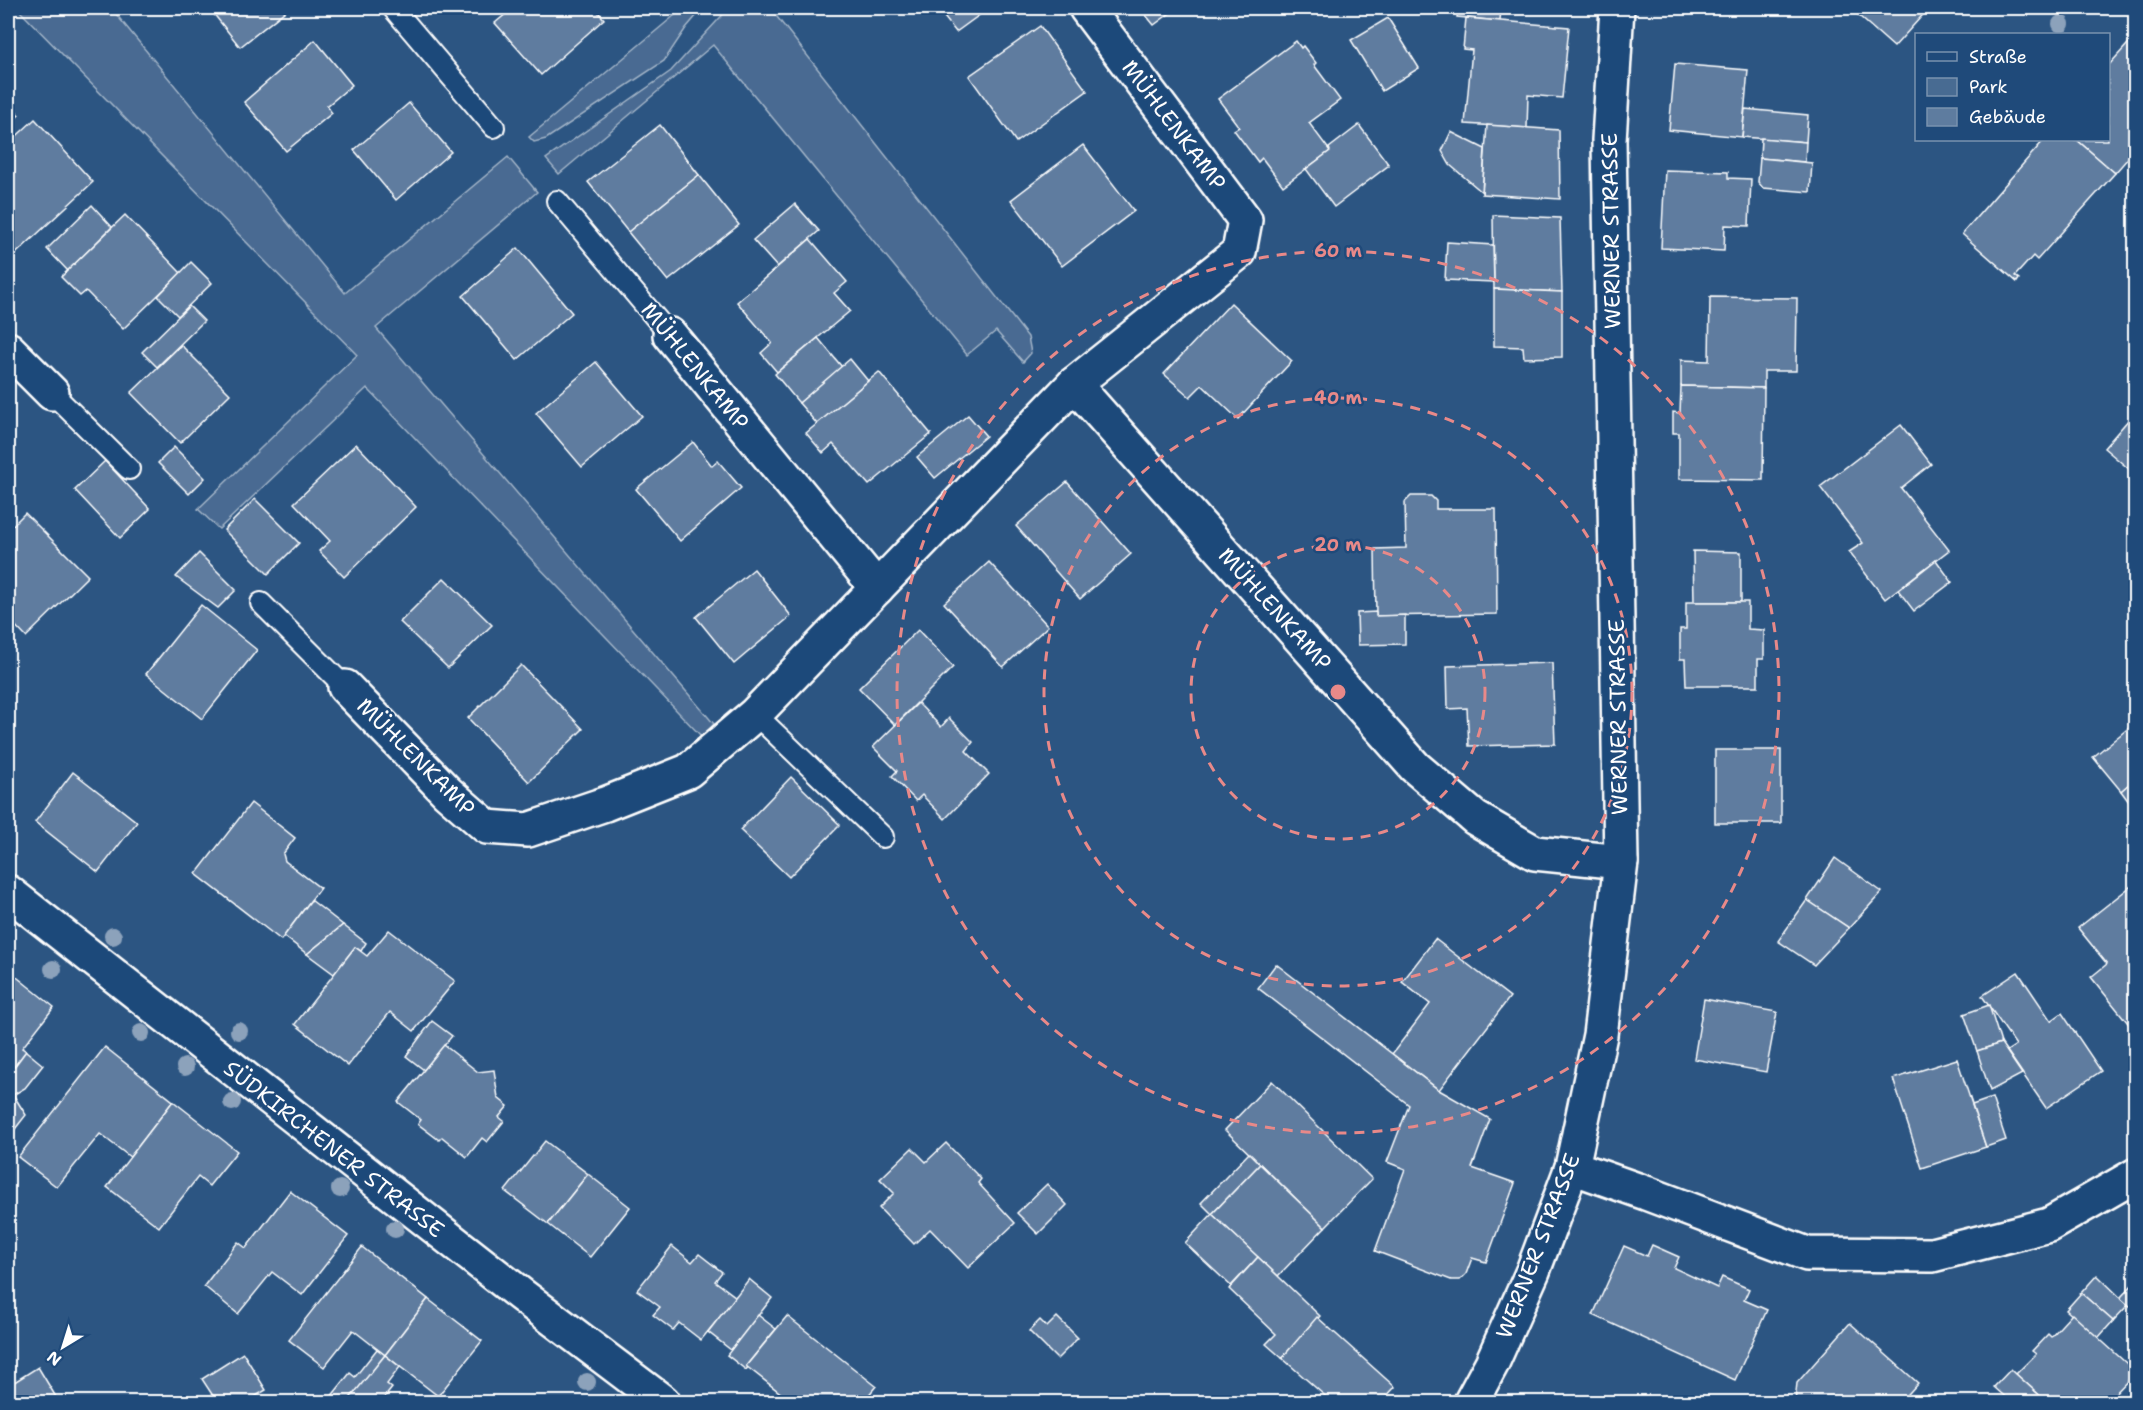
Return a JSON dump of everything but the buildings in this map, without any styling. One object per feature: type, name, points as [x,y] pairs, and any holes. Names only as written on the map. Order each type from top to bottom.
[{"type":"street","name":"MÜHLENKAMP","points":[[345,687],[447,792],[487,827],[528,830],[605,804],[688,771],[755,714],[1074,384],[1239,252],[1245,220],[1086,8]]},
{"type":"street","name":"WERNER STRASSE","points":[[1471,1402],[1492,1364],[1533,1271],[1572,1167],[1600,1035],[1621,862],[1609,140],[1617,8]]},
{"type":"street","name":"MÜHLENKAMP","points":[[670,335],[877,588]]},
{"type":"street","points":[[8,349],[52,393]]},
{"type":"street","name":"MÜHLENKAMP","points":[[1074,384],[1415,767],[1474,818],[1536,853],[1621,862]]},
{"type":"street","name":"SÜDKIRCHENER STRASSE","points":[[8,892],[519,1293],[663,1402]]},
{"type":"street","points":[[1572,1167],[1807,1254],[1932,1255],[2049,1225],[2136,1175]]},
{"type":"lane","points":[[393,8],[494,127]]},
{"type":"lane","name":"MÜHLENKAMP","points":[[557,201],[670,335]]},
{"type":"lane","points":[[52,393],[129,469]]},
{"type":"lane","name":"MÜHLENKAMP","points":[[261,603],[345,687]]},
{"type":"lane","points":[[755,714],[883,837]]},
{"type":"green space","points":[[17,8],[111,8],[345,293],[508,157],[537,192],[376,328],[714,724],[702,737],[367,388],[219,529],[198,509],[357,355]]},
{"type":"green space","points":[[669,8],[703,8],[686,28],[664,61],[546,139],[534,142],[529,137],[675,15]]},
{"type":"green space","points":[[729,8],[770,8],[1028,337],[1031,353],[1023,362],[996,331],[967,355],[713,45],[559,174],[546,159],[671,71]]}]
